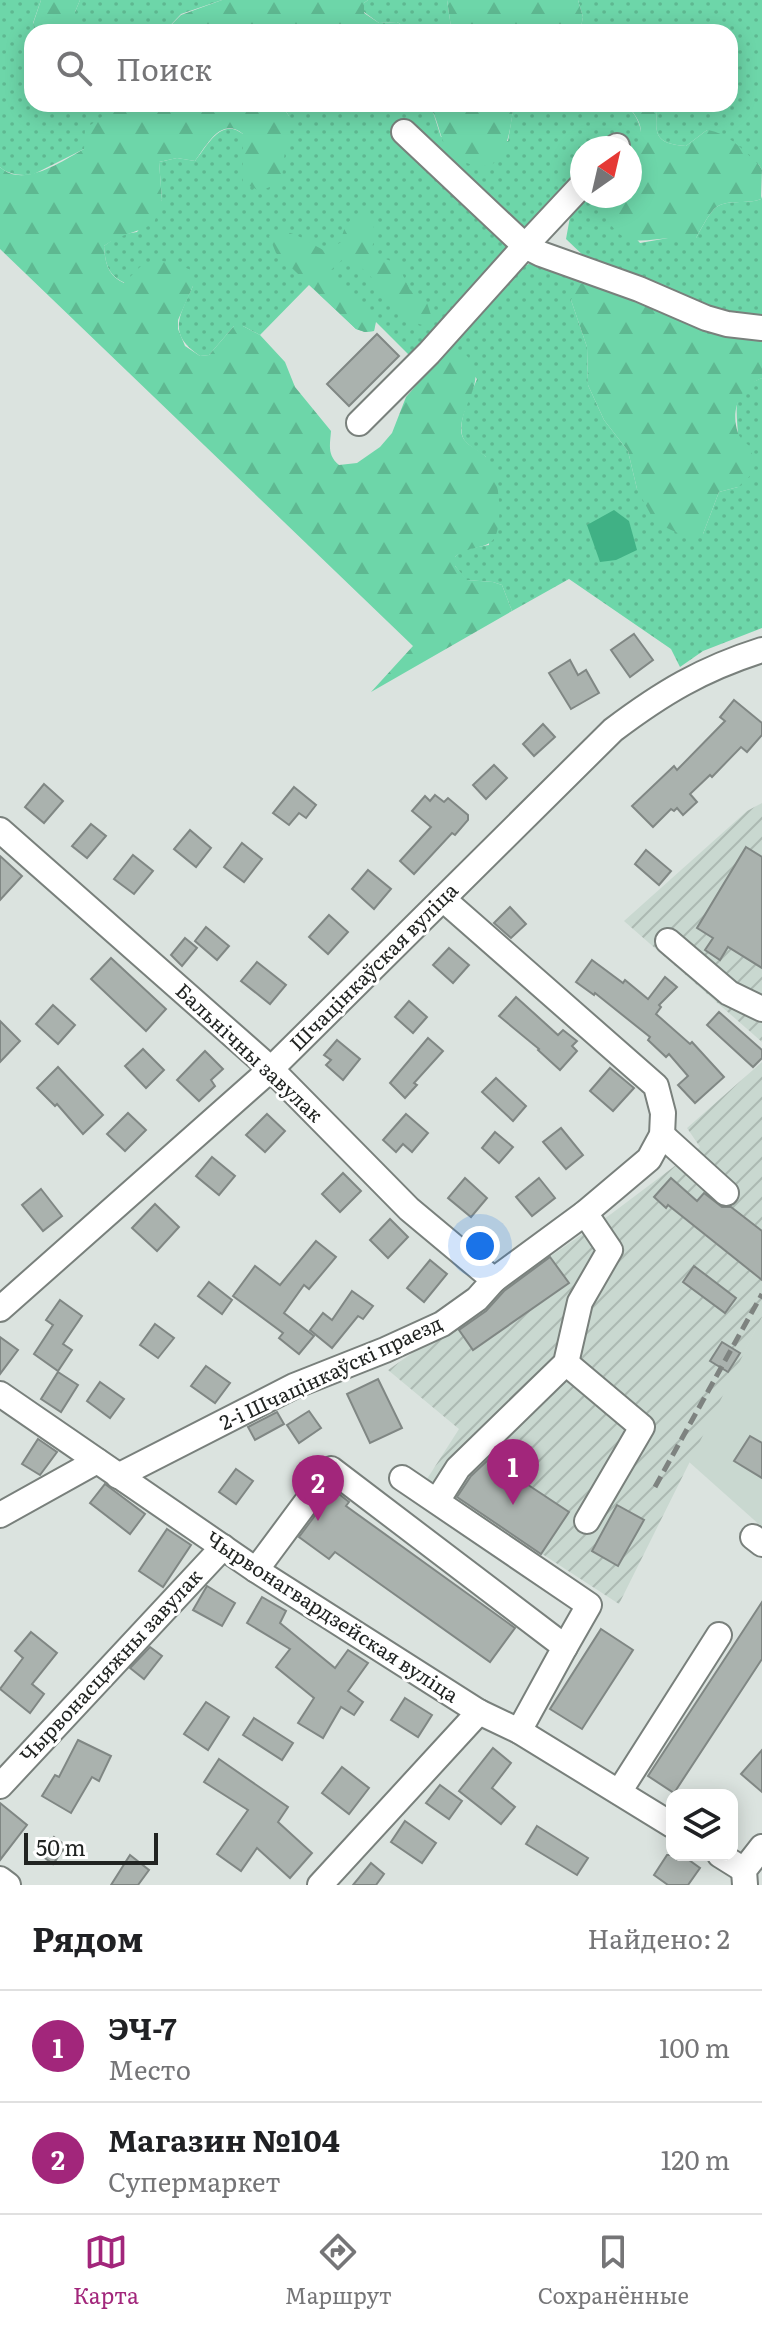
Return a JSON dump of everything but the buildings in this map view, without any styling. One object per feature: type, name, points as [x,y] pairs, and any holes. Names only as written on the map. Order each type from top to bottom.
[{"type":"street","points":[[404,132],[525,246],[706,318],[762,328]]},
{"type":"street","points":[[359,423],[429,353],[570,198]]},
{"type":"street","name":"Шчацінкаўская вуліца","points":[[0,1309],[271,1069],[613,730],[655,698],[702,672],[762,650]]},
{"type":"street","name":"Бальнічны завулак","points":[[0,830],[271,1069],[409,1209],[494,1280]]},
{"type":"street","points":[[443,899],[656,1086],[663,1113],[662,1135],[726,1193]]},
{"type":"street","points":[[668,941],[729,993],[762,1009]]},
{"type":"street","name":"2-і Шчацінкаўскі праезд","points":[[118,1476],[294,1386],[442,1324],[649,1159],[662,1135]]},
{"type":"street","points":[[437,1501],[458,1468],[566,1363],[580,1302],[610,1250],[585,1213]]},
{"type":"street","points":[[566,1363],[642,1427],[587,1521]]},
{"type":"street","name":"Чырвонагвардзейская вуліца","points":[[0,1394],[256,1570],[479,1712],[519,1731],[666,1821]]},
{"type":"street","points":[[0,1515],[97,1461]]},
{"type":"street","points":[[256,1570],[331,1469],[565,1647]]},
{"type":"street","points":[[402,1478],[589,1605],[519,1731]]},
{"type":"street","name":"Чырвонасцяжны завулак","points":[[0,1786],[223,1547]]},
{"type":"street","points":[[619,1792],[719,1635]]},
{"type":"street","points":[[320,1885],[479,1712]]},
{"type":"street","points":[[727,1861],[744,1877],[762,1847]]},
{"type":"street","points":[[0,1879],[8,1885]]},
{"type":"shaded area","points":[[614,510],[629,521],[637,550],[616,560],[600,562],[587,525]]},
{"type":"shaded area","points":[[762,803],[762,1042],[624,921],[747,811]]},
{"type":"shaded area","points":[[762,1062],[762,1317],[619,1604],[427,1479],[459,1429],[388,1370],[611,1214],[700,1147],[687,1128]]},
{"type":"shaded area","points":[[762,1317],[762,1527],[688,1461]]},
{"type":"green space","points":[[0,0],[41,0],[33,24],[24,24],[24,112],[110,112],[84,149],[34,174],[16,174],[0,167]]},
{"type":"green space","points":[[41,0],[80,0],[75,12],[75,24],[33,24]]},
{"type":"green space","points":[[80,0],[222,0],[181,14],[172,24],[75,24],[75,12]]},
{"type":"green space","points":[[222,0],[368,0],[364,3],[364,13],[379,23],[400,24],[172,24],[181,15]]},
{"type":"green space","points":[[368,0],[447,0],[451,24],[379,23],[364,12],[364,3]]},
{"type":"green space","points":[[447,0],[578,0],[583,17],[582,24],[451,24]]},
{"type":"green space","points":[[578,0],[762,0],[762,170],[707,130],[686,146],[668,143],[658,135],[657,130],[657,112],[738,112],[738,24],[582,24],[583,17]]},
{"type":"green space","points":[[108,112],[286,112],[289,116],[282,176],[277,184],[260,191],[243,183],[243,134],[235,129],[221,130],[195,161],[177,158],[159,162],[162,200],[154,223],[104,246],[108,268],[114,277],[124,283],[144,263],[163,261],[189,269],[193,286],[178,320],[185,346],[200,356],[209,355],[234,326],[243,326],[260,335],[285,362],[295,387],[331,431],[331,454],[339,465],[357,463],[380,447],[392,433],[406,397],[449,348],[466,355],[473,363],[475,382],[462,420],[462,435],[490,463],[498,494],[499,517],[493,540],[460,553],[455,557],[455,566],[467,580],[502,585],[512,611],[371,692],[413,646],[0,249],[0,167],[20,175],[54,166],[84,149],[85,129]]},
{"type":"green space","points":[[286,112],[433,112],[441,137],[508,141],[513,112],[632,112],[640,126],[641,136],[570,136],[570,208],[609,208],[640,243],[668,238],[696,238],[714,209],[730,203],[755,201],[762,196],[762,320],[715,314],[588,260],[566,239],[570,217],[557,206],[410,356],[376,322],[374,331],[356,329],[309,285],[260,335],[243,326],[234,326],[209,355],[200,356],[183,340],[179,324],[193,286],[125,283],[108,268],[104,246],[119,235],[137,232],[162,200],[159,162],[177,158],[195,161],[222,131],[235,130],[243,134],[289,116]]},
{"type":"green space","points":[[433,112],[512,112],[503,151],[492,164],[485,166],[467,163],[450,153]]},
{"type":"green space","points":[[632,112],[657,112],[658,135],[668,143],[686,146],[707,130],[729,139],[762,170],[761,199],[730,203],[714,209],[696,238],[643,241],[621,235],[608,220],[606,208],[642,208],[640,126]]},
{"type":"green space","points":[[361,216],[370,219],[378,237],[371,254],[397,263],[410,290],[426,300],[432,318],[426,326],[412,322],[399,312],[370,276],[353,263],[342,260],[330,271],[365,305],[375,321],[374,331],[356,329],[276,253],[269,236],[290,233],[327,252],[341,242],[349,222]]},
{"type":"green space","points":[[540,259],[607,284],[571,300],[587,347],[588,385],[604,420],[628,451],[637,489],[703,534],[719,492],[738,487],[738,401],[745,388],[762,378],[762,628],[703,651],[680,667],[671,649],[569,579],[512,611],[502,585],[466,580],[455,566],[455,557],[461,550],[489,545],[486,457],[465,441],[461,428],[477,379],[449,348],[522,267]]},
{"type":"green space","points":[[580,284],[607,284],[699,328],[726,336],[762,337],[762,378],[743,393],[735,416],[739,435],[752,448],[751,475],[738,487],[719,492],[703,534],[684,536],[667,528],[651,515],[637,489],[628,451],[604,420],[588,385],[587,347],[571,300]]},
{"type":"railway","points":[[655,1487],[762,1294]]},
{"type":"place","name":"ЭЧ-7","points":[[513,1505]]},
{"type":"place","name":"Магазин №104","points":[[318,1521]]}]
